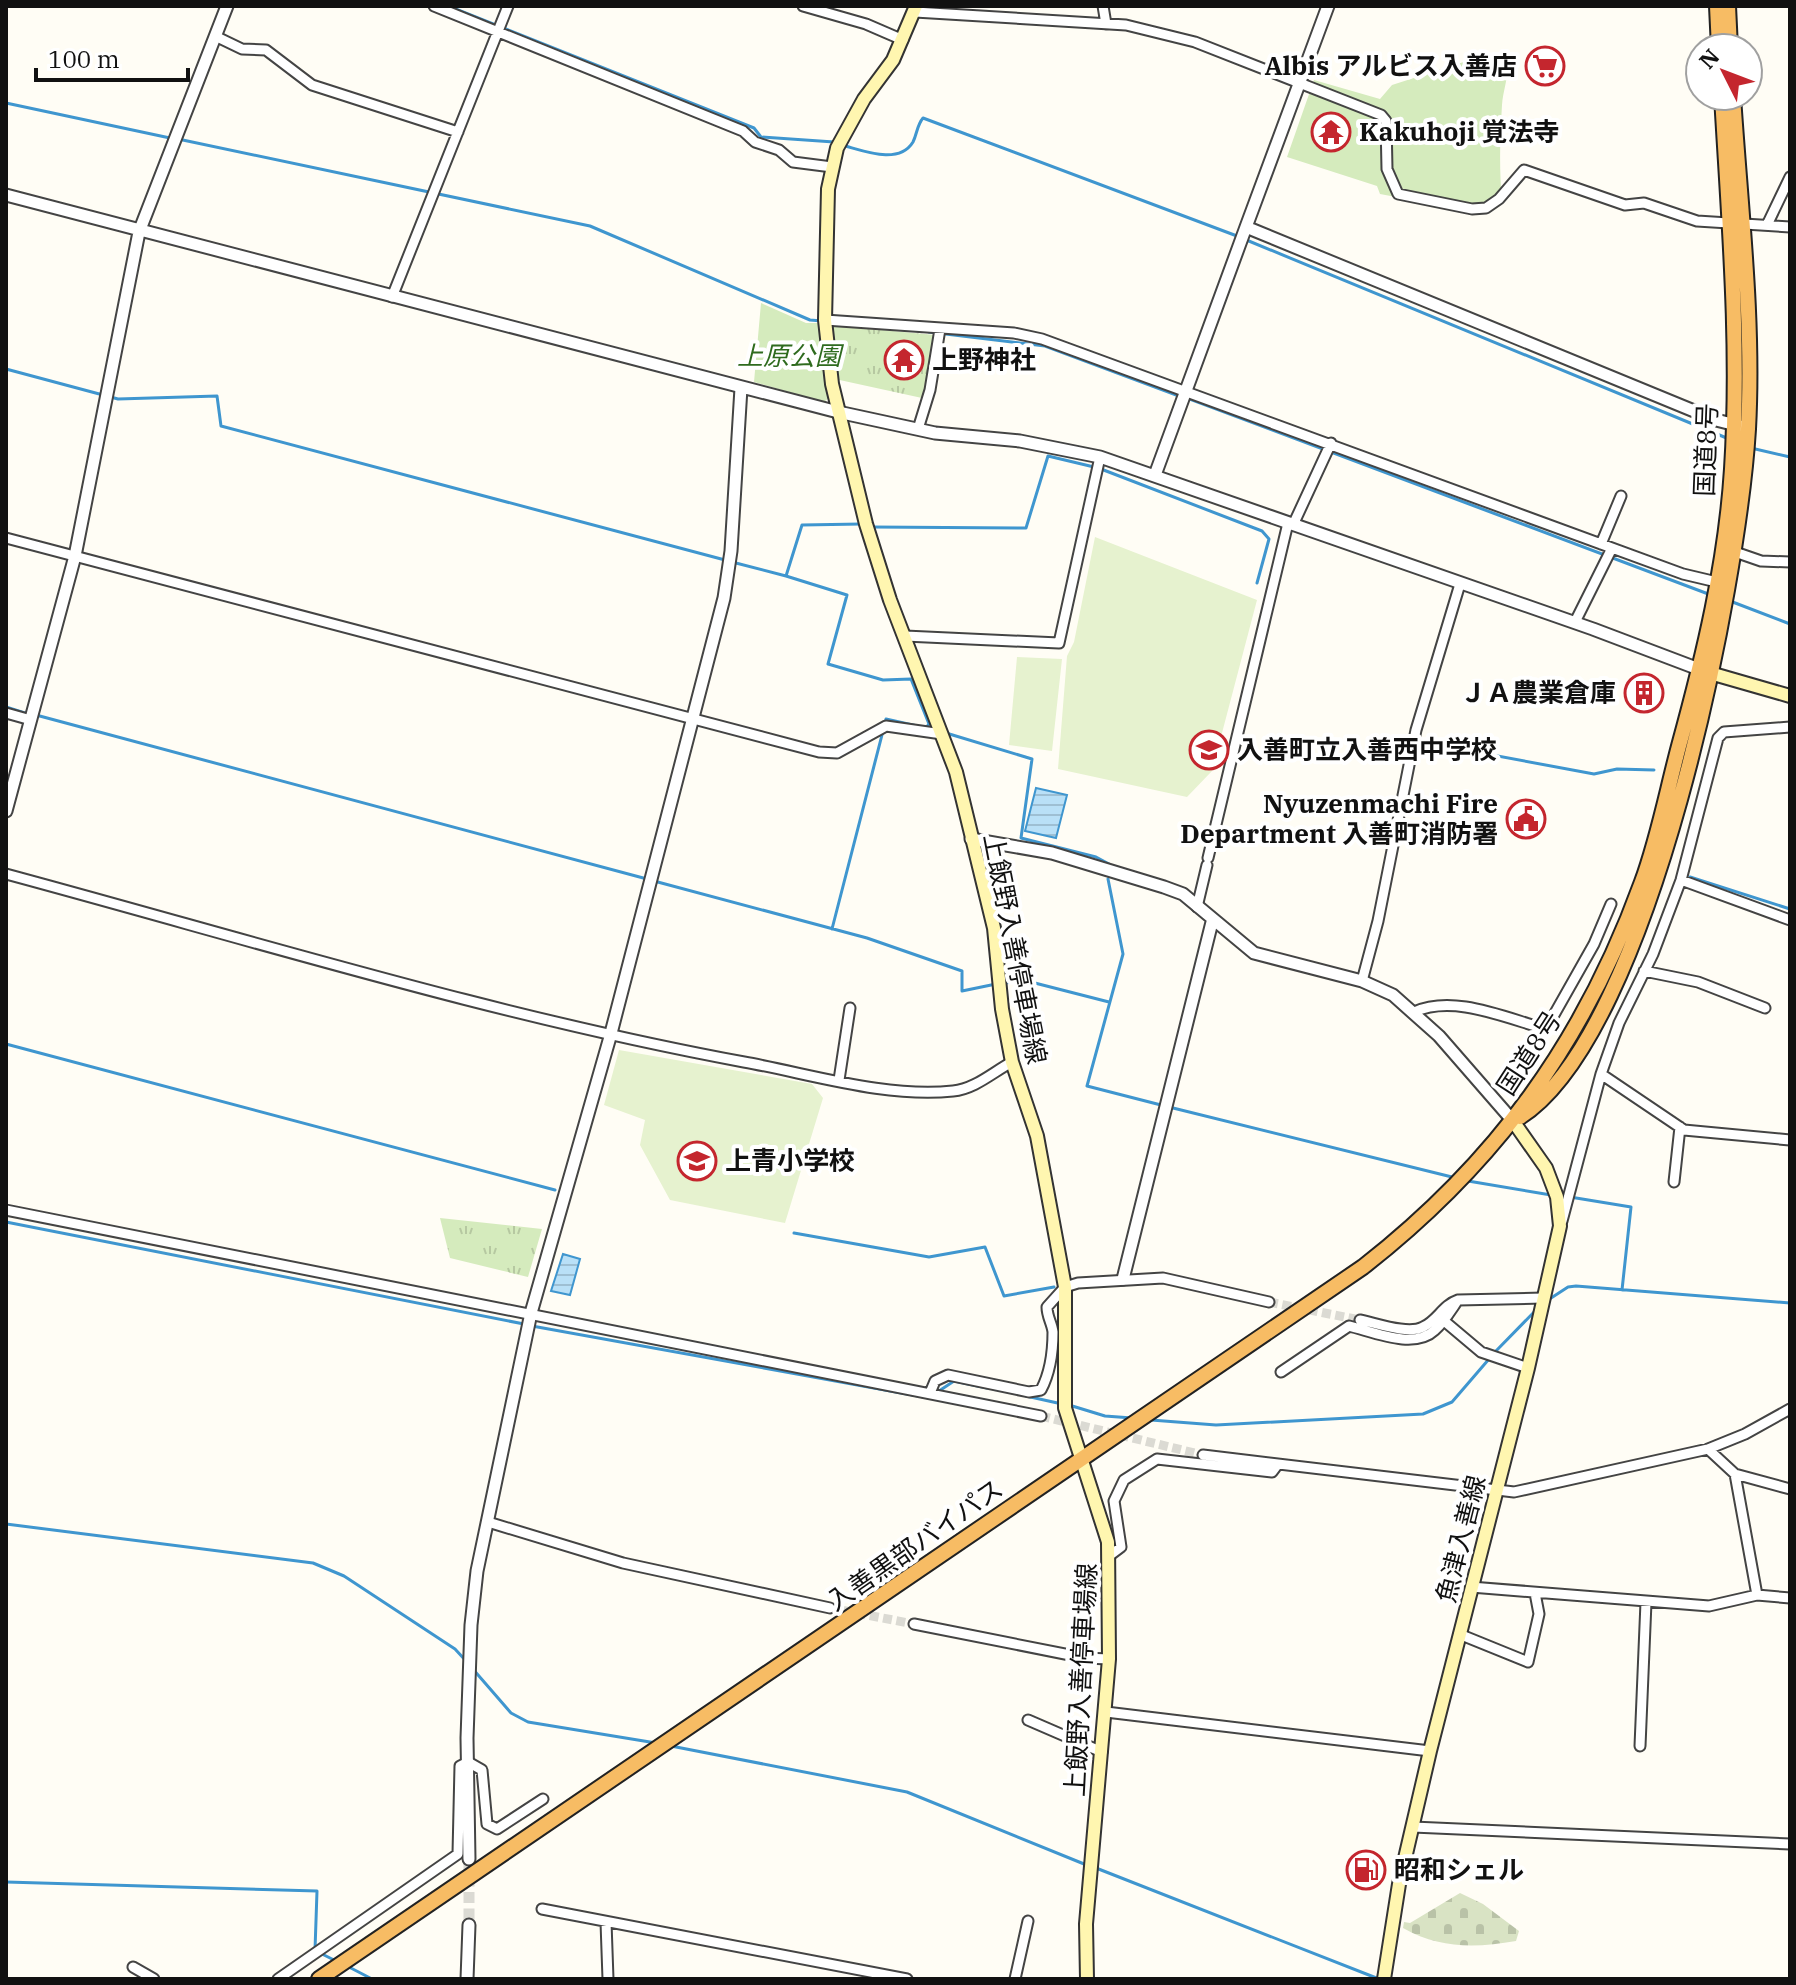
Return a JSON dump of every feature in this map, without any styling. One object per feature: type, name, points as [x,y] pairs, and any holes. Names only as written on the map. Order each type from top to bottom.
[{"type":"highway","points":[[1717,6],[1718,32]]},
{"type":"highway","points":[[1728,6],[1729,32]]},
{"type":"highway","name":"国道8号","points":[[1513,1121],[1544,1102],[1568,1068],[1592,1028],[1656,885],[1723,583],[1735,552],[1748,428],[1735,225],[1724,112]]},
{"type":"highway","name":"国道8号","points":[[1723,583],[1733,424],[1733,112]]},
{"type":"highway","name":"入善黒部バイパス","points":[[319,1979],[1373,1260],[1451,1193],[1513,1121]]},
{"type":"main road","name":"上飯野入善停車場線","points":[[916,9],[903,40],[842,136],[832,167],[827,201],[825,320],[838,412],[875,555],[956,772],[994,928],[1002,1009],[1012,1062],[1037,1136],[1065,1287],[1065,1408],[1105,1526],[1109,1556],[1109,1659],[1086,1924],[1087,1979]]},
{"type":"main road","points":[[1705,671],[1790,696]]},
{"type":"main road","name":"魚津入善線","points":[[1384,1979],[1430,1751],[1528,1368],[1560,1226],[1557,1197],[1546,1168],[1513,1121]]},
{"type":"street","points":[[6,811],[75,556],[139,232],[227,6]]},
{"type":"street","points":[[434,6],[743,131],[755,142],[779,150],[793,162],[832,167]]},
{"type":"street","points":[[392,297],[508,6]]},
{"type":"street","points":[[803,6],[866,24],[903,40]]},
{"type":"street","points":[[1103,6],[1106,24]]},
{"type":"street","points":[[1155,475],[1328,6]]},
{"type":"street","points":[[916,9],[1106,24],[1195,42],[1300,81],[1381,115],[1386,121],[1387,169],[1394,189],[1408,198],[1486,208],[1499,199],[1524,170],[1625,205],[1644,203],[1697,221],[1790,227]]},
{"type":"street","points":[[215,36],[242,49],[266,50],[312,85],[458,132]]},
{"type":"street","points":[[1767,225],[1790,177]]},
{"type":"street","points":[[6,195],[838,412],[918,429],[1020,441],[1100,457],[1575,622],[1705,671]]},
{"type":"street","points":[[1246,227],[1748,428]]},
{"type":"street","points":[[825,320],[1014,333],[1042,339],[1187,389],[1683,574],[1723,583]]},
{"type":"street","points":[[918,429],[930,390],[940,329]]},
{"type":"street","points":[[469,1859],[471,1625],[477,1571],[531,1313],[610,1037],[724,598],[731,551],[741,388]]},
{"type":"street","points":[[1197,907],[1291,524],[1331,443]]},
{"type":"street","points":[[905,636],[1059,643],[1100,457]]},
{"type":"street","points":[[1601,544],[1621,496]]},
{"type":"street","points":[[6,538],[819,752],[837,753],[886,726],[942,734]]},
{"type":"street","points":[[1575,622],[1612,548]]},
{"type":"street","points":[[1735,552],[1761,561],[1790,562]]},
{"type":"street","points":[[1362,981],[1378,921],[1416,730],[1460,584]]},
{"type":"street","points":[[6,713],[31,720]]},
{"type":"street","points":[[1560,1226],[1601,1074],[1619,1023],[1681,880],[1718,738],[1724,732],[1790,727]]},
{"type":"street","points":[[971,839],[1052,853],[1183,894],[1212,922],[1254,953],[1362,981],[1393,995],[1414,1012],[1513,1121]]},
{"type":"street","points":[[6,874],[610,1037],[839,1080],[910,1091],[957,1091],[973,1087],[1012,1062]]},
{"type":"street","points":[[1681,880],[1790,920]]},
{"type":"street","points":[[1414,1012],[1433,1003],[1450,1004],[1546,1029],[1594,944],[1611,904]]},
{"type":"street","points":[[1123,1279],[1212,922]]},
{"type":"street","points":[[1644,971],[1698,982],[1765,1008]]},
{"type":"street","points":[[839,1080],[850,1008]]},
{"type":"street","points":[[1601,1074],[1680,1127],[1790,1140]]},
{"type":"street","points":[[1674,1182],[1680,1127]]},
{"type":"street","points":[[6,1210],[1041,1416]]},
{"type":"street","points":[[930,1393],[935,1381],[948,1375],[1029,1392],[1041,1390],[1049,1376],[1053,1329],[1047,1317],[1047,1307],[1065,1287],[1123,1279],[1163,1278],[1269,1302]]},
{"type":"street","points":[[1360,1320],[1423,1328],[1449,1303],[1458,1300],[1543,1298]]},
{"type":"street","points":[[1281,1372],[1349,1326],[1407,1340],[1423,1338],[1443,1320],[1458,1300]]},
{"type":"street","points":[[1443,1320],[1481,1352],[1528,1368]]},
{"type":"street","points":[[1203,1455],[1514,1492],[1708,1449],[1745,1434],[1790,1409]]},
{"type":"street","points":[[1708,1449],[1735,1474],[1790,1489]]},
{"type":"street","points":[[1109,1556],[1121,1547],[1114,1501],[1124,1480],[1157,1459],[1272,1472],[1278,1464]]},
{"type":"street","points":[[1735,1474],[1757,1595]]},
{"type":"street","points":[[488,1522],[623,1563],[830,1608]]},
{"type":"street","points":[[1471,1587],[1709,1606],[1757,1595],[1790,1598]]},
{"type":"street","points":[[1459,1634],[1528,1662],[1539,1614],[1535,1593]]},
{"type":"street","points":[[1640,1746],[1646,1602]]},
{"type":"street","points":[[914,1624],[1085,1658],[1109,1659]]},
{"type":"street","points":[[1106,1712],[1430,1751]]},
{"type":"street","points":[[1028,1720],[1102,1752]]},
{"type":"street","points":[[468,1762],[482,1770],[487,1824],[497,1829],[543,1799]]},
{"type":"street","points":[[278,1979],[458,1854],[460,1766],[468,1762]]},
{"type":"street","points":[[1413,1827],[1790,1844]]},
{"type":"street","points":[[542,1909],[907,1979]]},
{"type":"street","points":[[1015,1979],[1028,1921]]},
{"type":"street","points":[[606,1922],[608,1979]]},
{"type":"street","points":[[467,1979],[469,1925]]},
{"type":"street","points":[[133,1967],[154,1979]]},
{"type":"green space","points":[[1500,57],[1507,62],[1501,129],[1502,201],[1470,211],[1380,194],[1377,186],[1287,157],[1314,80],[1380,99],[1392,85],[1476,58]]},
{"type":"green space","name":"上原公園","points":[[761,303],[806,323],[820,323],[830,397],[824,402],[754,382]]},
{"type":"green space","points":[[829,325],[935,335],[922,398],[835,379]]},
{"type":"green space","points":[[1095,537],[1257,600],[1212,771],[1187,797],[1058,769],[1067,656],[1074,642]]},
{"type":"green space","points":[[1017,657],[1062,659],[1052,751],[1009,745]]},
{"type":"green space","points":[[619,1050],[812,1084],[823,1098],[785,1223],[670,1200],[640,1145],[645,1120],[604,1105]]},
{"type":"green space","points":[[440,1218],[542,1229],[528,1277],[450,1258]]},
{"type":"green space","points":[[1460,1893],[1483,1904],[1519,1931],[1516,1941],[1458,1945],[1431,1940],[1403,1928],[1404,1922],[1410,1923]]},
{"type":"water","points":[[1036,788],[1067,795],[1056,838],[1025,831]]},
{"type":"water","points":[[563,1254],[580,1259],[570,1295],[551,1291]]},
{"type":"waterway","points":[[448,6],[754,128],[761,137],[834,142]]},
{"type":"waterway","points":[[6,103],[170,138]]},
{"type":"waterway","points":[[845,146],[871,153],[899,153],[913,142],[923,118],[1237,236]]},
{"type":"waterway","points":[[178,139],[590,226],[810,320],[822,321]]},
{"type":"waterway","points":[[1244,239],[1729,439]]},
{"type":"waterway","points":[[929,332],[1045,346],[1179,396]]},
{"type":"waterway","points":[[6,369],[118,399],[217,396],[221,426],[725,560]]},
{"type":"waterway","points":[[1187,398],[1711,595]]},
{"type":"waterway","points":[[1751,448],[1790,457]]},
{"type":"waterway","points":[[872,527],[1026,528],[1048,456],[1094,467]]},
{"type":"waterway","points":[[1101,469],[1262,531],[1269,539],[1257,583]]},
{"type":"waterway","points":[[732,562],[786,576],[802,525],[861,524]]},
{"type":"waterway","points":[[786,576],[847,595],[828,664],[883,680],[911,679],[929,724],[926,728],[886,719],[885,724]]},
{"type":"waterway","points":[[1730,601],[1790,624]]},
{"type":"waterway","points":[[6,707],[28,714]]},
{"type":"waterway","points":[[36,715],[647,879]]},
{"type":"waterway","points":[[832,929],[883,731]]},
{"type":"waterway","points":[[946,733],[1032,759],[1021,838],[1096,857],[1109,864]]},
{"type":"waterway","points":[[1422,742],[1594,774],[1617,769],[1654,770]]},
{"type":"waterway","points":[[1690,877],[1790,909]]},
{"type":"waterway","points":[[1108,879],[1123,954],[1087,1086],[1161,1105]]},
{"type":"waterway","points":[[654,881],[867,938],[962,971],[962,991],[996,984]]},
{"type":"waterway","points":[[1003,983],[1027,981],[1109,1002]]},
{"type":"waterway","points":[[6,1044],[555,1190]]},
{"type":"waterway","points":[[1169,1107],[1456,1178]]},
{"type":"waterway","points":[[1468,1181],[1551,1195]]},
{"type":"waterway","points":[[1570,1197],[1631,1207],[1622,1290]]},
{"type":"waterway","points":[[6,1222],[524,1324]]},
{"type":"waterway","points":[[794,1233],[929,1257],[985,1247],[1004,1296],[1054,1287]]},
{"type":"waterway","points":[[1548,1300],[1568,1287],[1576,1286],[1790,1303]]},
{"type":"waterway","points":[[1494,1353],[1536,1310]]},
{"type":"waterway","points":[[532,1326],[929,1398]]},
{"type":"waterway","points":[[1151,1420],[1216,1425],[1423,1414],[1452,1402],[1489,1359]]},
{"type":"waterway","points":[[939,1391],[954,1381],[987,1388]]},
{"type":"waterway","points":[[1026,1396],[1062,1404]]},
{"type":"waterway","points":[[1069,1405],[1105,1416],[1132,1418]]},
{"type":"waterway","points":[[6,1524],[313,1563],[344,1576],[455,1649],[467,1662]]},
{"type":"waterway","points":[[472,1668],[511,1713],[528,1722],[656,1743]]},
{"type":"waterway","points":[[671,1746],[907,1792],[1089,1866]]},
{"type":"waterway","points":[[1096,1868],[1379,1979]]},
{"type":"waterway","points":[[6,1882],[317,1891],[315,1950]]},
{"type":"waterway","points":[[322,1954],[336,1961]]},
{"type":"waterway","points":[[347,1966],[372,1979]]},
{"type":"tunnel","points":[[1269,1302],[1360,1320]]},
{"type":"tunnel","points":[[1041,1416],[1203,1455]]},
{"type":"tunnel","points":[[830,1608],[914,1624]]},
{"type":"tunnel","points":[[469,1859],[469,1925]]},
{"type":"place","name":"Albis アルビス入善店","points":[[1545,66]]},
{"type":"place","name":"Kakuhoji 覚法寺","points":[[1331,132]]},
{"type":"place","name":"上野神社","points":[[904,360]]},
{"type":"place","name":"ＪＡ農業倉庫","points":[[1644,693]]},
{"type":"place","name":"入善町立入善西中学校","points":[[1209,750]]},
{"type":"place","name":"Nyuzenmachi Fire Department 入善町消防署","points":[[1526,819]]},
{"type":"place","name":"上青小学校","points":[[697,1161]]},
{"type":"place","name":"昭和シェル","points":[[1366,1870]]}]
